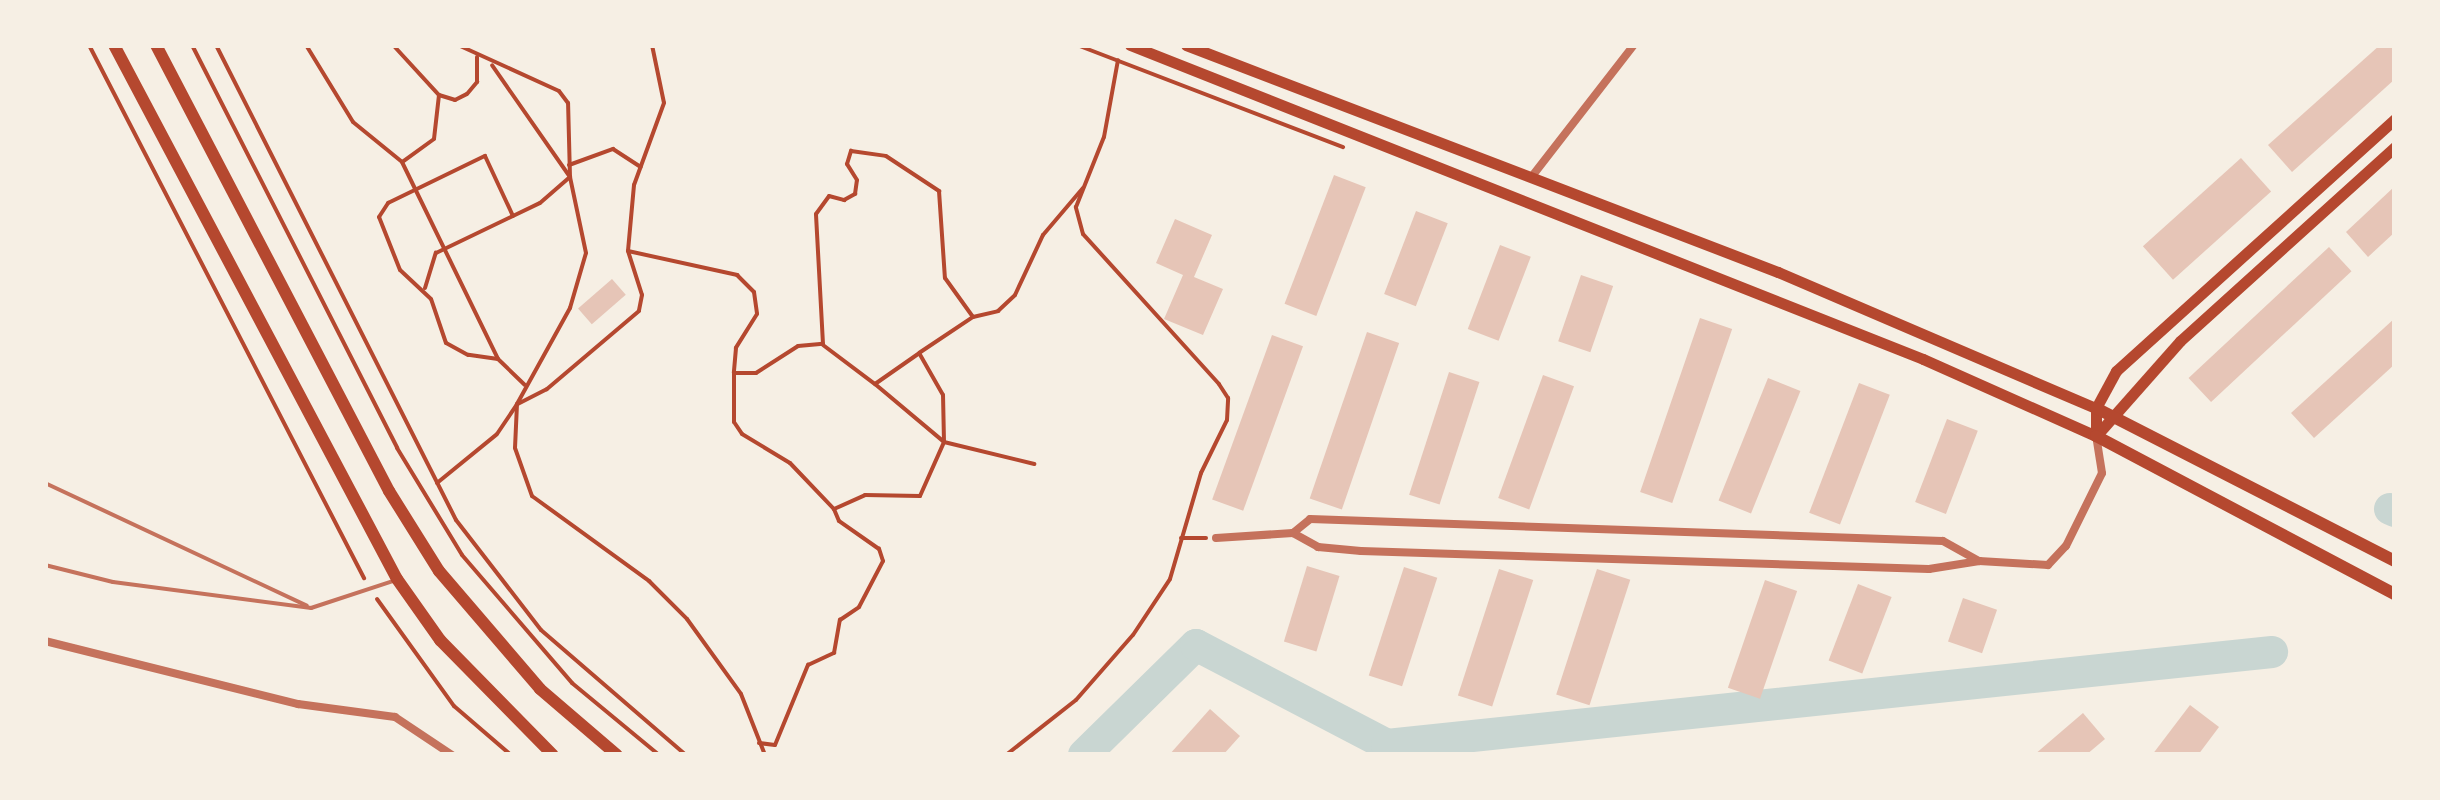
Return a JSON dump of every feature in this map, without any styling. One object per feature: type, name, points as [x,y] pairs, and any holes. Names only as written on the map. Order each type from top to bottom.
[{"type":"main road","points":[[114,45],[397,579],[452,652],[553,755]]},
{"type":"main road","points":[[156,45],[389,491],[439,571],[540,689],[617,755]]},
{"type":"main road","points":[[1130,45],[1924,359],[2096,436],[2395,594]]},
{"type":"main road","points":[[1186,45],[1533,176],[1959,344],[2115,416],[2395,561]]},
{"type":"main road","points":[[2096,436],[2096,408],[2116,371],[2395,119]]},
{"type":"main road","points":[[2096,436],[2180,341],[2395,146]]},
{"type":"street","points":[[1533,176],[1634,45]]},
{"type":"street","points":[[1216,538],[1294,533],[1318,547],[1361,551],[1929,569],[1978,561],[2048,565],[2066,546],[2102,472],[2096,436]]},
{"type":"street","points":[[1294,533],[1310,519],[1942,541],[1978,561]]},
{"type":"street","points":[[45,642],[298,704],[395,717],[452,755]]},
{"type":"lane","points":[[45,483],[311,608]]},
{"type":"lane","points":[[45,565],[113,582],[311,608],[397,579]]},
{"type":"path","points":[[89,45],[370,588],[454,706],[511,755]]},
{"type":"path","points":[[192,45],[397,448],[462,555],[572,683],[659,755]]},
{"type":"path","points":[[216,45],[456,520],[541,630],[686,755]]},
{"type":"path","points":[[306,45],[353,122],[402,162],[498,359],[526,386]]},
{"type":"path","points":[[393,45],[440,95],[455,100],[477,82],[477,57]]},
{"type":"path","points":[[437,482],[497,434],[516,404],[581,281],[584,227],[570,177],[568,103],[560,90],[492,65],[458,45]]},
{"type":"path","points":[[516,404],[547,389],[639,311],[642,295],[628,251],[642,168],[664,103],[652,45]]},
{"type":"path","points":[[1077,45],[1344,148]]},
{"type":"path","points":[[1006,755],[1076,700],[1133,636],[1170,579],[1181,538],[1227,420],[1228,398],[1083,234],[1076,208],[1104,137],[1118,60]]},
{"type":"path","points":[[492,65],[570,177]]},
{"type":"path","points":[[402,162],[434,139],[440,95]]},
{"type":"path","points":[[569,165],[612,149],[642,168]]},
{"type":"path","points":[[823,344],[816,214],[830,196],[844,200],[854,194],[857,180],[847,164],[851,151],[886,156],[939,191],[945,278],[973,317]]},
{"type":"path","points":[[425,288],[400,270],[379,217],[388,203],[485,156],[514,216]]},
{"type":"path","points":[[498,359],[468,355],[446,343],[425,288],[427,265],[446,247],[514,216],[570,177]]},
{"type":"path","points":[[875,384],[973,317],[998,311],[1015,296],[1043,235],[1083,188]]},
{"type":"path","points":[[628,251],[724,269],[754,292],[758,314],[736,348],[734,422],[742,434],[790,463],[834,509],[840,521],[879,550],[883,561],[859,607],[840,620],[834,652],[808,665],[775,745],[757,743]]},
{"type":"path","points":[[734,373],[756,373],[798,346],[823,344],[944,442],[1034,464]]},
{"type":"path","points":[[834,509],[865,494],[920,496],[944,442],[943,395],[918,353]]},
{"type":"path","points":[[516,404],[515,448],[532,496],[649,582],[686,618],[741,694],[757,743],[765,755]]},
{"type":"path","points":[[1181,538],[1216,538]]},
{"type":"building","points":[[2380,45],[2395,45],[2395,79],[2292,172],[2268,145]]},
{"type":"building","points":[[2241,158],[2271,191],[2173,280],[2143,246]]},
{"type":"building","points":[[1334,175],[1366,187],[1316,316],[1285,304]]},
{"type":"building","points":[[2395,186],[2395,232],[2368,257],[2346,232]]},
{"type":"building","points":[[1416,211],[1448,223],[1416,306],[1384,294]]},
{"type":"building","points":[[1175,219],[1212,235],[1194,277],[1223,289],[1203,335],[1164,319],[1183,275],[1156,263]]},
{"type":"building","points":[[1500,245],[1531,257],[1499,341],[1468,329]]},
{"type":"building","points":[[2329,247],[2352,271],[2211,402],[2189,378]]},
{"type":"building","points":[[1581,275],[1613,286],[1590,352],[1558,341]]},
{"type":"building","points":[[612,279],[626,295],[592,324],[578,309]]},
{"type":"building","points":[[1700,318],[1732,329],[1672,503],[1640,492]]},
{"type":"building","points":[[2395,318],[2395,364],[2314,438],[2291,413]]},
{"type":"building","points":[[1367,332],[1399,343],[1342,509],[1310,498]]},
{"type":"building","points":[[1272,335],[1303,346],[1243,511],[1212,499]]},
{"type":"building","points":[[1449,372],[1479,382],[1440,505],[1409,495]]},
{"type":"building","points":[[1543,375],[1574,386],[1529,509],[1498,498]]},
{"type":"building","points":[[1768,378],[1800,391],[1751,513],[1719,500]]},
{"type":"building","points":[[1859,383],[1890,395],[1840,525],[1809,513]]},
{"type":"building","points":[[1947,419],[1978,431],[1946,514],[1915,502]]},
{"type":"building","points":[[1307,566],[1340,576],[1316,651],[1284,642]]},
{"type":"building","points":[[1404,567],[1437,578],[1402,686],[1369,675]]},
{"type":"building","points":[[1499,569],[1533,580],[1492,707],[1458,695]]},
{"type":"building","points":[[1597,569],[1630,580],[1589,705],[1556,695]]},
{"type":"building","points":[[1765,580],[1797,591],[1760,699],[1728,688]]},
{"type":"building","points":[[1858,584],[1892,597],[1862,673],[1829,661]]},
{"type":"building","points":[[1963,598],[1997,610],[1982,653],[1948,641]]},
{"type":"building","points":[[2190,705],[2219,727],[2198,755],[2152,755]]},
{"type":"building","points":[[1210,709],[1240,736],[1223,755],[1169,755]]},
{"type":"building","points":[[2083,713],[2105,739],[2086,755],[2034,755]]},
{"type":"waterway","points":[[2390,509],[2395,511]]},
{"type":"waterway","points":[[1084,755],[1196,645],[1387,745],[2272,652]]}]
